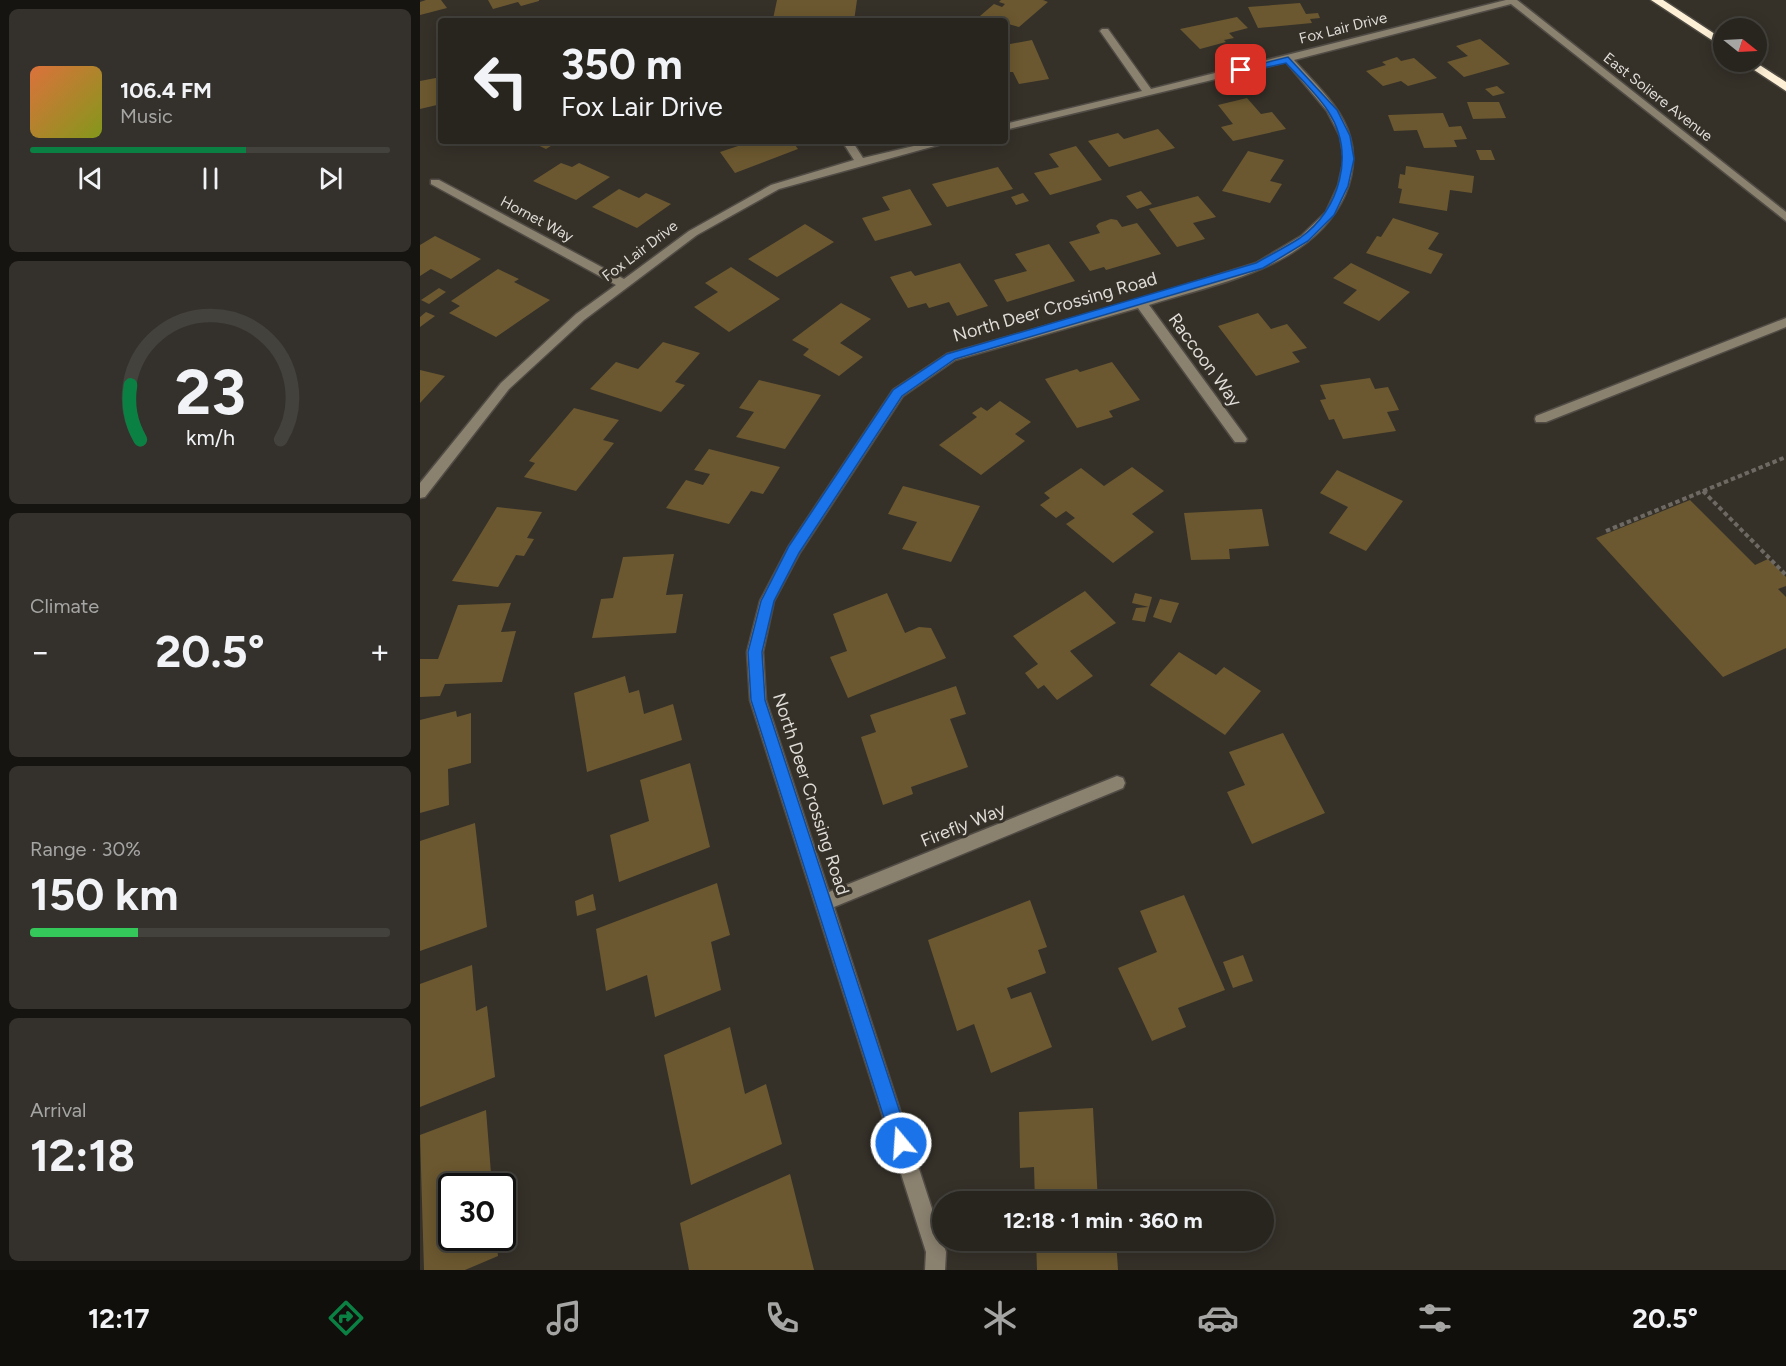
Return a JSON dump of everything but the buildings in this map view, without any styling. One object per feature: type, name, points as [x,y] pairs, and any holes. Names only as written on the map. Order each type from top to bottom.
[{"type":"highway","points":[[1656,0],[1713,38]]},
{"type":"highway","points":[[1763,72],[1786,87]]},
{"type":"street","name":"Fox Lair Drive","points":[[1008,126],[1288,59],[1512,1]]},
{"type":"street","name":"East Soliere Avenue","points":[[1512,1],[1786,218]]},
{"type":"street","points":[[1105,31],[1148,92]]},
{"type":"street","name":"North Deer Crossing Road","points":[[935,1270],[936,1252],[758,700],[755,652],[767,601],[794,550],[898,393],[923,375],[951,357],[1141,303],[1260,266],[1305,239],[1330,213],[1343,186],[1349,159],[1345,136],[1332,110],[1288,59]]},
{"type":"street","points":[[849,144],[860,162]]},
{"type":"street","name":"Fox Lair Drive","points":[[420,494],[505,386],[580,317],[693,233],[775,187],[860,162],[935,144]]},
{"type":"street","name":"Hornet Way","points":[[435,182],[624,284]]},
{"type":"street","name":"Raccoon Way","points":[[1141,303],[1240,439]]},
{"type":"street","points":[[1541,419],[1786,322]]},
{"type":"street","points":[[420,471],[435,475]]},
{"type":"street","name":"Firefly Way","points":[[825,903],[1117,783]]},
{"type":"path","points":[[1606,531],[1786,457]]},
{"type":"path","points":[[1702,492],[1786,575]]},
{"type":"route","points":[[901,1143],[758,700],[755,652],[767,601],[794,550],[898,393],[923,375],[951,357],[1141,303],[1260,266],[1305,239],[1330,213],[1343,186],[1349,159],[1345,136],[1332,110],[1288,59],[1241,70]]}]
